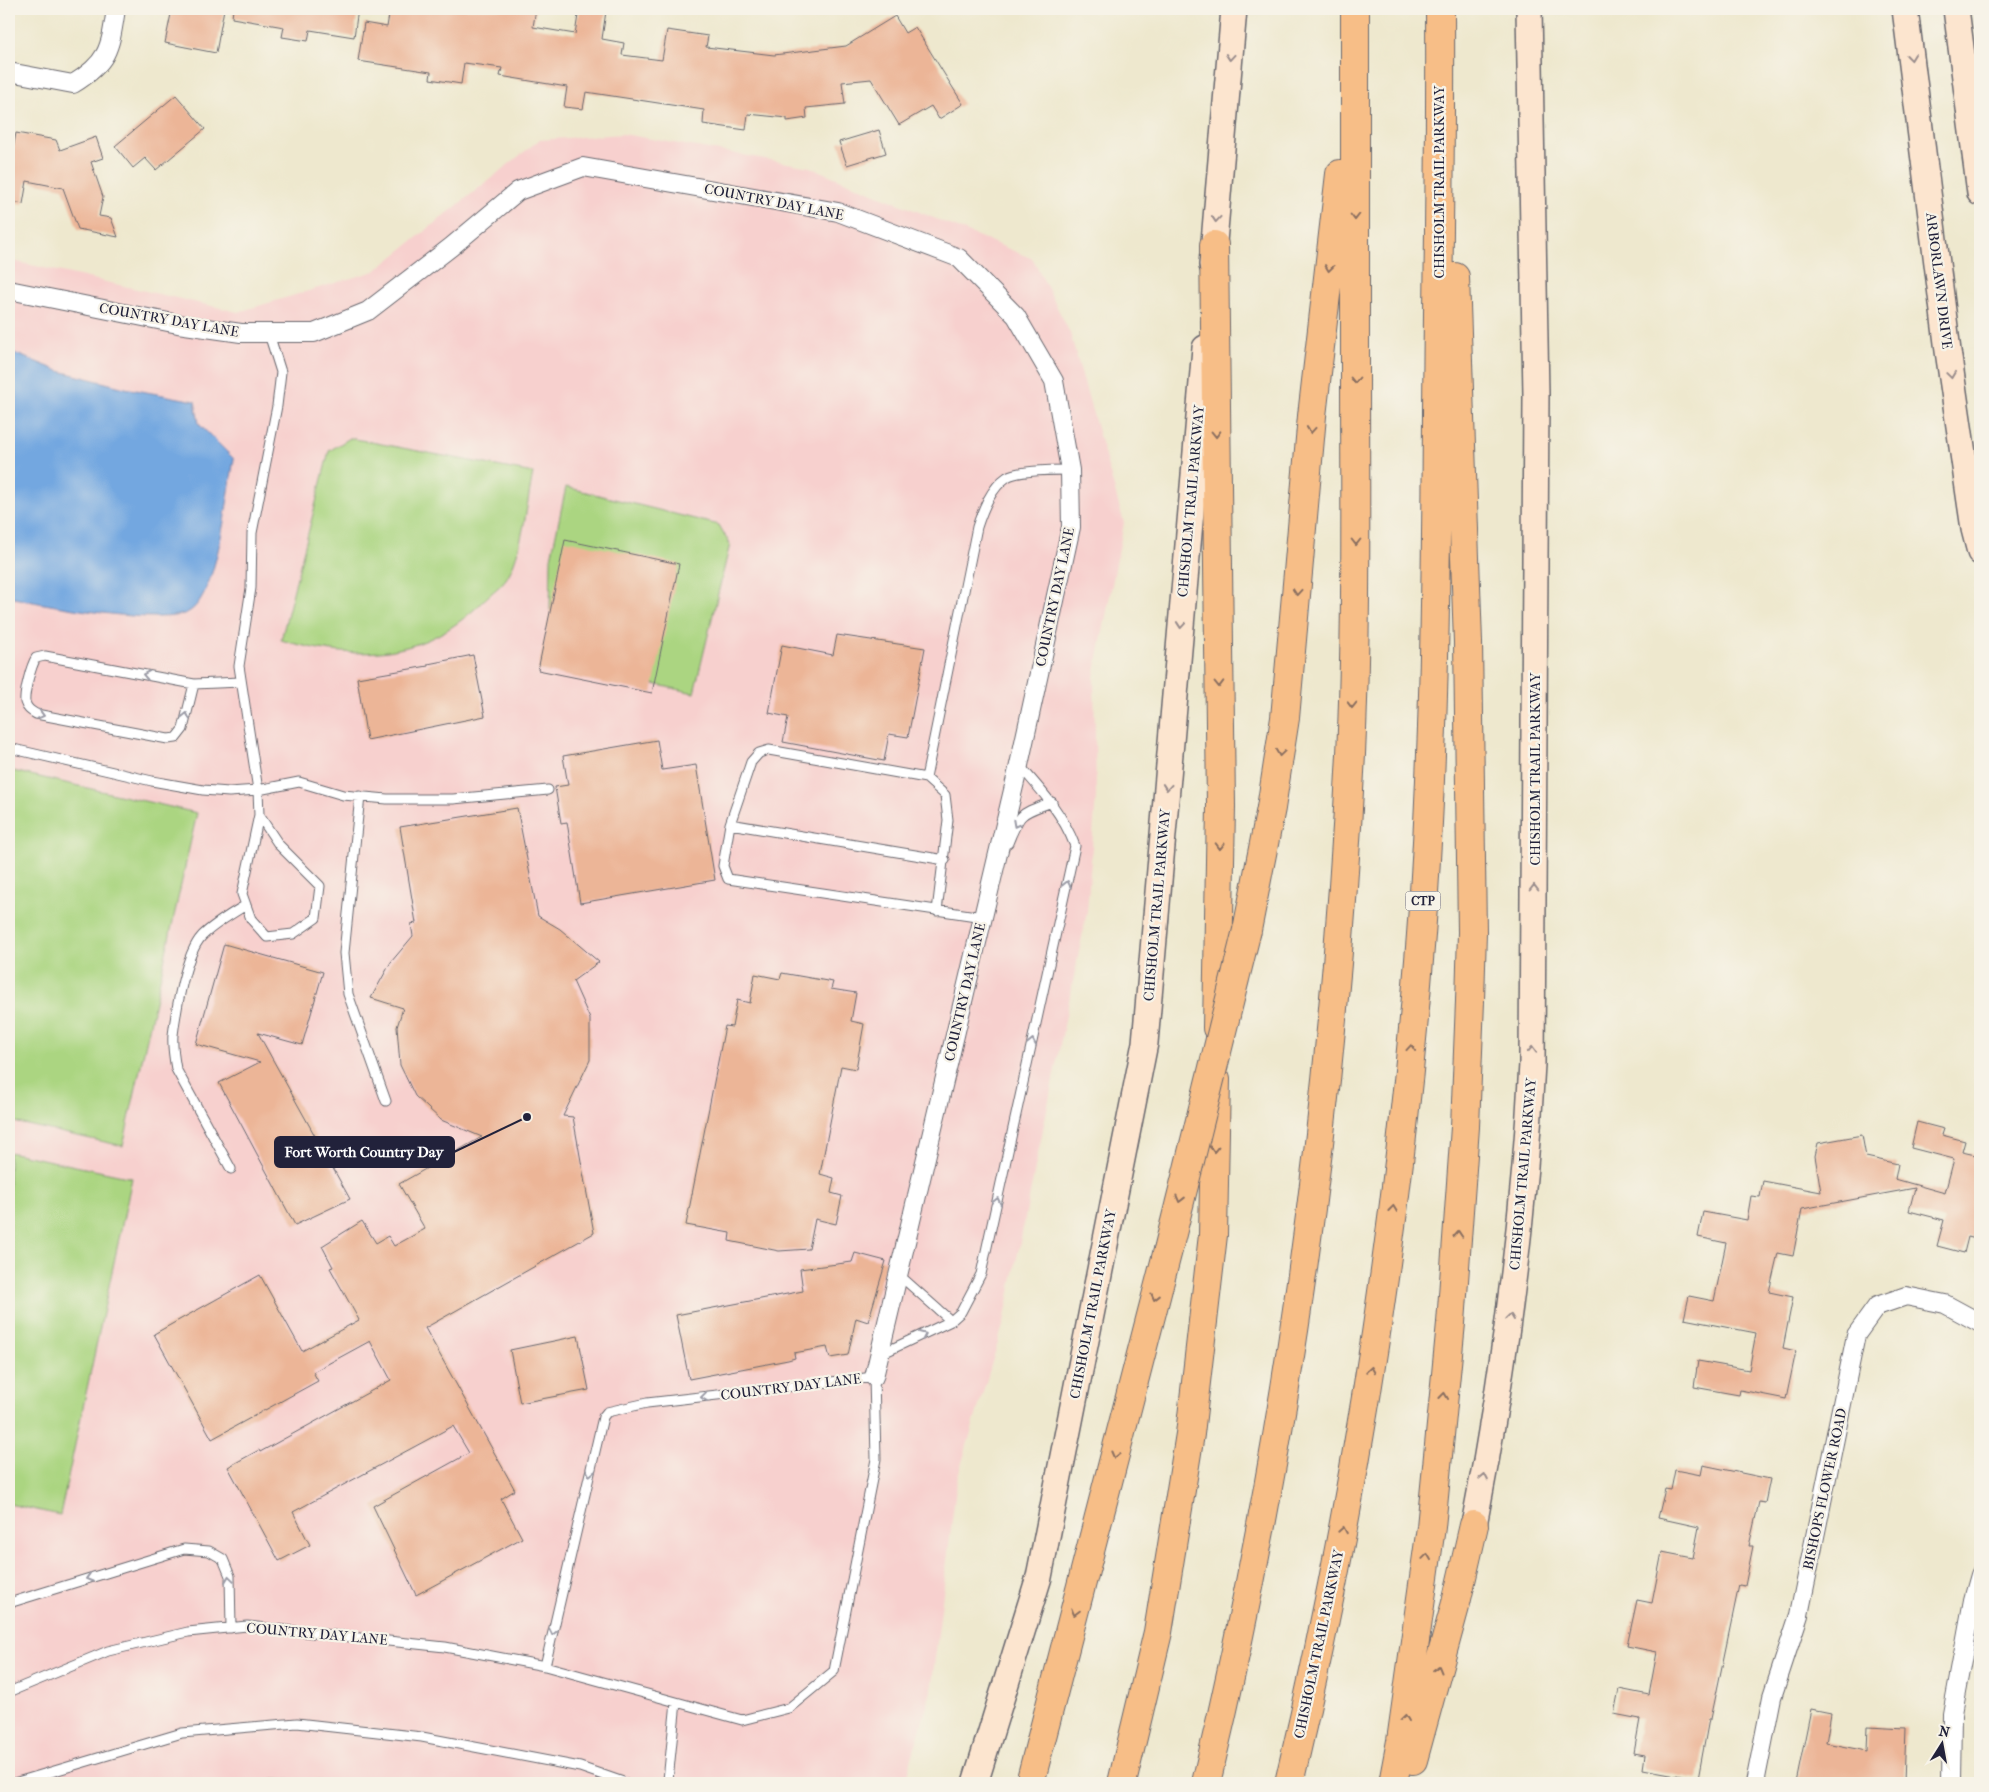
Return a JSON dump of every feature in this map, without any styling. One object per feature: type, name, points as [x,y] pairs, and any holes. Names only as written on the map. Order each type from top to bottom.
[{"type":"highway","points":[[1206,1783],[1243,1622],[1276,1444],[1314,1192],[1334,1003],[1351,750],[1355,591],[1355,9]]},
{"type":"highway","name":"CHISHOLM TRAIL PARKWAY","points":[[1289,1783],[1323,1636],[1371,1369],[1399,1155],[1418,973],[1434,698],[1440,9]]},
{"type":"highway","points":[[1030,1783],[1168,1250],[1247,930],[1271,808],[1285,718],[1312,416],[1355,46]]},
{"type":"highway","points":[[1393,1783],[1401,1742],[1431,1527],[1451,1323],[1465,1127],[1470,1001],[1472,894],[1468,661],[1457,307],[1440,123]]},
{"type":"highway","points":[[1122,1783],[1158,1632],[1190,1434],[1213,1235],[1221,806],[1214,245]]},
{"type":"highway","points":[[1406,1783],[1456,1603],[1474,1525]]},
{"type":"main road","name":"CHISHOLM TRAIL PARKWAY","points":[[975,1783],[1039,1577],[1145,1043],[1234,9]]},
{"type":"main road","name":"CHISHOLM TRAIL PARKWAY","points":[[1474,1525],[1510,1316],[1529,1121],[1532,1064],[1536,386],[1529,9]]},
{"type":"main road","name":"ARBORLAWN DRIVE","points":[[1905,9],[1948,351],[1974,529],[1980,552]]},
{"type":"main road","points":[[1956,9],[1980,193]]},
{"type":"street","points":[[9,72],[73,84],[93,72],[110,48],[116,9]]},
{"type":"street","name":"COUNTRY DAY LANE","points":[[9,290],[178,324],[269,334],[314,333],[368,311],[451,247],[518,191],[583,167],[838,212],[959,258],[1016,316],[1054,381],[1070,470],[1071,527],[1019,765],[874,1377]]},
{"type":"street","name":"BISHOPS FLOWER ROAD","points":[[1755,1783],[1772,1696],[1799,1615],[1856,1335],[1877,1306],[1906,1296],[1945,1304],[1980,1323]]},
{"type":"street","points":[[1951,1783],[1952,1714],[1973,1600],[1980,1575]]},
{"type":"lane","points":[[259,815],[279,845],[320,886],[316,918],[293,934],[267,937],[251,920],[242,894],[259,815],[258,790],[239,666],[251,588],[252,533],[277,406],[281,372],[269,334]]},
{"type":"lane","points":[[926,778],[977,527],[987,499],[1008,476],[1038,471],[1070,470]]},
{"type":"lane","points":[[194,684],[183,729],[176,738],[168,739],[36,714],[28,709],[25,701],[32,664],[36,658],[45,656],[194,684],[241,682]]},
{"type":"lane","points":[[9,748],[152,782],[203,790],[229,792],[258,790],[299,782],[343,795],[453,799],[548,790]]},
{"type":"lane","points":[[937,911],[945,860],[948,820],[945,796],[926,778],[769,750],[759,753],[751,762],[730,824],[723,866],[728,879],[937,911],[983,917]]},
{"type":"lane","points":[[879,1355],[951,1321],[961,1312],[981,1274],[1075,846],[1068,826],[1052,802],[1019,765]]},
{"type":"lane","points":[[360,796],[344,954],[348,994],[386,1101]]},
{"type":"lane","points":[[996,862],[1001,858],[1017,819],[1029,811],[1052,802]]},
{"type":"lane","points":[[730,824],[945,860]]},
{"type":"lane","points":[[231,1169],[176,1069],[173,1053],[173,1036],[184,980],[201,937],[246,905]]},
{"type":"lane","points":[[898,1274],[951,1321]]},
{"type":"lane","name":"COUNTRY DAY LANE","points":[[9,1692],[108,1651],[188,1632],[247,1626],[445,1647],[545,1666],[742,1720],[788,1708],[834,1671],[876,1459],[874,1377],[647,1403],[608,1412],[603,1416],[545,1666]]},
{"type":"lane","points":[[9,1603],[184,1549],[209,1551],[223,1558],[230,1576],[231,1628]]},
{"type":"lane","points":[[662,1783],[668,1780],[676,1702]]},
{"type":"lane","points":[[14,1783],[182,1733],[298,1722],[422,1737],[580,1767],[626,1783]]},
{"type":"shaded area","points":[[623,134],[810,167],[1033,259],[1070,333],[1124,523],[1094,677],[1096,796],[1087,912],[1004,1322],[957,1479],[931,1691],[905,1783],[9,1783],[9,260],[238,312],[375,271],[539,140]]},
{"type":"green space","points":[[350,438],[533,473],[520,543],[512,569],[506,579],[462,620],[438,635],[414,645],[389,651],[363,653],[309,647],[281,640],[329,451]]},
{"type":"green space","points":[[566,487],[719,525],[730,544],[694,693],[622,677],[564,642],[550,610],[551,558]]},
{"type":"green space","points":[[13,771],[197,813],[123,1146],[9,1121],[9,791]]},
{"type":"green space","points":[[9,1152],[132,1178],[60,1515],[9,1504]]},
{"type":"green space","points":[[276,1779],[350,1783],[255,1783]]},
{"type":"water","points":[[9,351],[59,371],[125,388],[195,401],[199,424],[234,459],[215,564],[200,601],[190,611],[177,616],[131,616],[47,605],[9,597]]},
{"type":"building","points":[[172,9],[224,9],[216,53],[165,43]]},
{"type":"building","points":[[233,9],[358,9],[354,37],[310,30],[308,41],[282,37],[284,27],[232,18]]},
{"type":"building","points":[[390,9],[536,9],[533,27],[575,34],[579,9],[606,11],[602,39],[624,43],[622,55],[662,60],[667,30],[708,36],[706,47],[774,55],[846,46],[895,16],[905,33],[915,27],[963,104],[939,119],[931,106],[899,125],[871,79],[842,82],[845,104],[806,108],[807,118],[787,121],[787,118],[748,114],[746,130],[703,124],[704,110],[586,92],[583,109],[564,107],[567,87],[500,76],[502,68],[464,63],[461,84],[430,79],[431,72],[358,61],[364,23],[387,27]]},
{"type":"building","points":[[176,95],[205,129],[156,170],[145,158],[133,168],[115,146]]},
{"type":"building","points":[[879,130],[886,153],[847,165],[839,142]]},
{"type":"building","points":[[16,133],[56,140],[60,150],[96,137],[103,158],[91,162],[103,197],[99,216],[111,218],[118,237],[78,229],[63,188],[27,181],[23,204],[9,201],[9,171]]},
{"type":"building","points":[[565,540],[679,564],[652,693],[538,670]]},
{"type":"building","points":[[837,635],[925,648],[908,737],[889,734],[884,761],[783,742],[788,717],[769,713],[782,645],[833,655]]},
{"type":"building","points":[[473,655],[485,716],[367,740],[357,678],[428,666],[428,664]]},
{"type":"building","points":[[657,740],[662,770],[696,765],[715,880],[580,903],[567,822],[561,823],[555,787],[568,785],[563,756]]},
{"type":"building","points":[[517,808],[538,916],[560,929],[599,962],[573,981],[590,1019],[590,1060],[563,1116],[573,1117],[594,1233],[425,1328],[515,1490],[501,1499],[522,1538],[416,1595],[373,1506],[469,1453],[453,1426],[293,1512],[310,1545],[279,1561],[228,1467],[259,1450],[260,1452],[391,1380],[370,1341],[313,1372],[318,1381],[212,1439],[154,1334],[260,1275],[302,1351],[359,1320],[330,1268],[333,1267],[322,1246],[362,1221],[376,1243],[388,1236],[394,1246],[425,1229],[399,1184],[482,1137],[441,1120],[415,1096],[400,1065],[397,1027],[403,1008],[371,998],[391,962],[413,936],[411,924],[416,923],[400,827]]},
{"type":"building","points":[[224,944],[323,972],[302,1045],[258,1033],[350,1199],[295,1225],[219,1083],[260,1062],[196,1044]]},
{"type":"building","points":[[782,973],[833,982],[831,989],[856,993],[851,1021],[864,1024],[856,1069],[841,1066],[820,1174],[834,1178],[831,1193],[842,1196],[836,1224],[815,1219],[809,1249],[779,1251],[729,1241],[730,1233],[686,1225],[725,1026],[732,1027],[737,1000],[750,1003],[755,974],[780,979]]},
{"type":"building","points":[[1917,1122],[1944,1129],[1942,1135],[1965,1141],[1962,1152],[1980,1156],[1980,1240],[1968,1237],[1964,1253],[1937,1246],[1944,1220],[1909,1211],[1915,1188],[1802,1209],[1793,1256],[1778,1253],[1769,1292],[1793,1297],[1783,1348],[1796,1351],[1786,1399],[1740,1390],[1739,1395],[1694,1387],[1698,1361],[1749,1370],[1756,1333],[1684,1319],[1689,1296],[1714,1301],[1726,1243],[1698,1237],[1703,1212],[1747,1220],[1751,1196],[1760,1197],[1763,1181],[1821,1192],[1815,1156],[1818,1143],[1862,1135],[1866,1157],[1898,1164],[1895,1179],[1945,1193],[1954,1159],[1911,1148]]},
{"type":"building","points":[[855,1253],[886,1261],[868,1322],[856,1318],[848,1355],[830,1358],[827,1347],[794,1353],[795,1358],[788,1360],[689,1379],[676,1315],[803,1291],[800,1269],[852,1262]]},
{"type":"building","points":[[578,1336],[589,1390],[520,1403],[510,1350]]},
{"type":"building","points":[[1703,1465],[1770,1479],[1765,1503],[1759,1502],[1749,1546],[1753,1546],[1745,1586],[1739,1585],[1711,1719],[1709,1719],[1698,1779],[1643,1769],[1645,1755],[1634,1753],[1640,1719],[1614,1714],[1619,1689],[1649,1695],[1657,1652],[1627,1646],[1637,1600],[1652,1603],[1662,1552],[1693,1558],[1699,1527],[1658,1518],[1665,1489],[1671,1490],[1675,1470],[1701,1475]]},
{"type":"building","points":[[1811,1709],[1831,1713],[1826,1743],[1867,1751],[1868,1726],[1906,1728],[1904,1783],[1796,1783]]},
{"type":"place","name":"Fort Worth Country Day","points":[[527,1117]]}]
